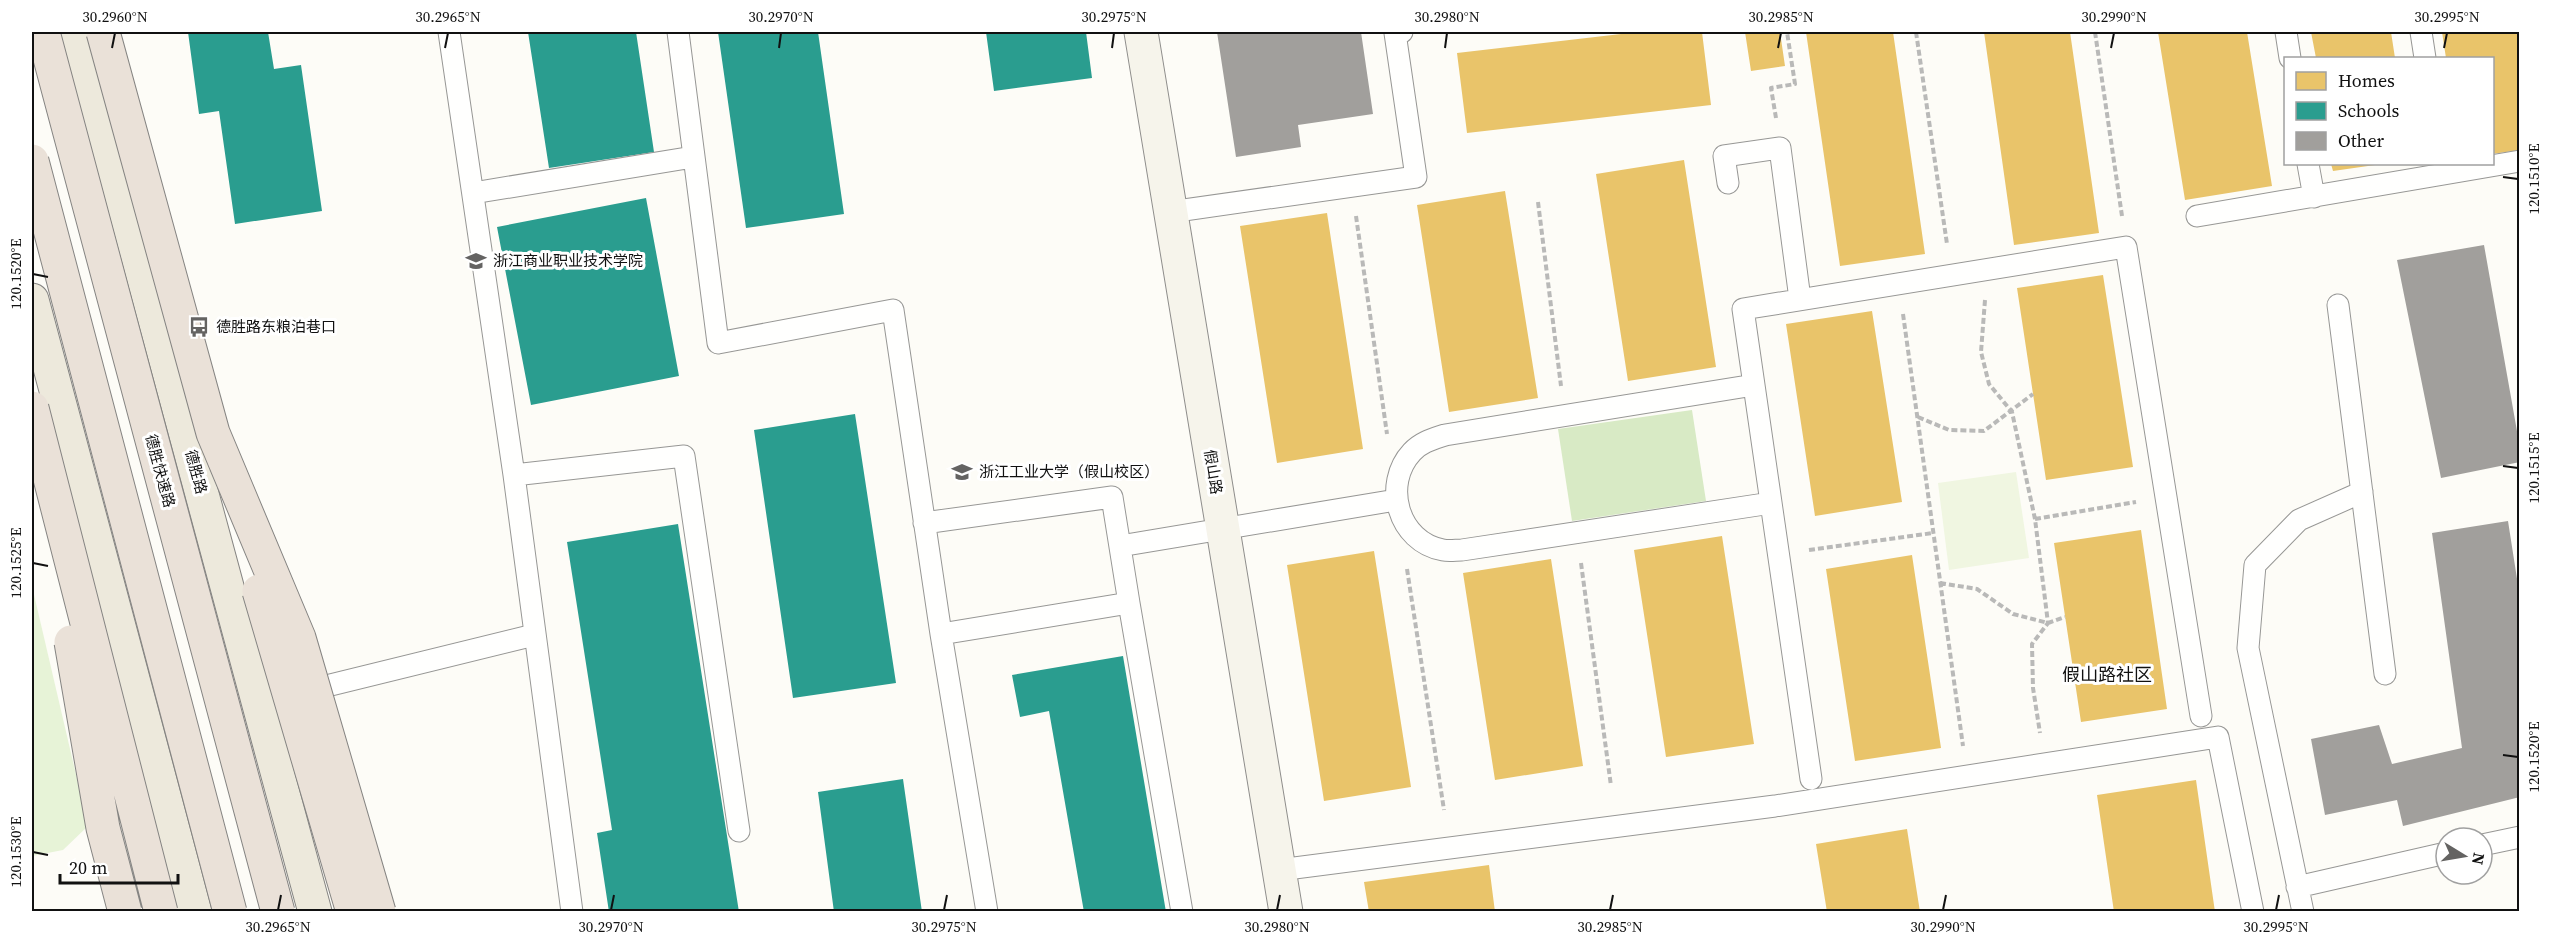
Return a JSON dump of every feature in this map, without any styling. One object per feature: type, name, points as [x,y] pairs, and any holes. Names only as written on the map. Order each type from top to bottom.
[{"type":"highway","name":"德胜快速路","points":[[43,32],[278,912]]},
{"type":"highway","points":[[103,32],[213,433],[353,912]]},
{"type":"highway","points":[[32,160],[230,912]]},
{"type":"highway","points":[[32,410],[103,828],[125,912]]},
{"type":"highway","points":[[32,410],[161,912]]},
{"type":"highway","points":[[213,433],[299,638],[379,912]]},
{"type":"main road","name":"德胜路","points":[[77,32],[315,912]]},
{"type":"main road","points":[[32,300],[195,912]]},
{"type":"street","name":"假山路","points":[[1140,32],[1286,912]]},
{"type":"lane","points":[[448,32],[514,475],[572,912]]},
{"type":"lane","points":[[678,32],[718,343],[893,310],[941,634],[987,912]]},
{"type":"lane","points":[[1170,212],[1416,177],[1395,33],[1402,32]]},
{"type":"lane","points":[[2286,32],[2290,57]]},
{"type":"lane","points":[[2421,32],[2425,57]]},
{"type":"lane","points":[[1728,183],[1724,156],[1780,148],[1800,299]]},
{"type":"lane","points":[[472,193],[693,157]]},
{"type":"lane","points":[[2494,164],[2520,161]]},
{"type":"lane","points":[[2308,165],[2314,197]]},
{"type":"lane","points":[[2197,216],[2314,197],[2442,169],[2481,165]]},
{"type":"lane","points":[[1812,778],[1743,309],[2126,247],[2201,716]]},
{"type":"lane","points":[[2338,305],[2385,674]]},
{"type":"lane","points":[[1754,385],[1445,435],[1428,440],[1413,451],[1402,465],[1396,482],[1396,500],[1401,517],[1412,533],[1426,544],[1443,550],[1462,550],[1771,503]]},
{"type":"lane","points":[[514,475],[684,456],[739,831]]},
{"type":"lane","points":[[2303,912],[2248,648],[2255,565],[2299,520],[2362,492]]},
{"type":"lane","points":[[924,523],[1112,497],[1182,912]]},
{"type":"lane","points":[[1120,546],[1396,500]]},
{"type":"lane","points":[[941,634],[1129,603]]},
{"type":"lane","points":[[258,703],[534,635]]},
{"type":"lane","points":[[1279,870],[1776,806],[2218,737],[2253,912]]},
{"type":"lane","points":[[2494,842],[2520,837]]},
{"type":"lane","points":[[2297,887],[2434,856]]},
{"type":"path","points":[[1780,148],[1771,88],[1795,84],[1787,32]]},
{"type":"path","points":[[1916,32],[1951,275]]},
{"type":"path","points":[[2095,32],[2126,247]]},
{"type":"path","points":[[1539,202],[1565,415]]},
{"type":"path","points":[[1355,215],[1388,441]]},
{"type":"path","points":[[1997,268],[1984,304],[1981,352],[1989,384],[2012,412],[2035,519],[2048,623]]},
{"type":"path","points":[[1899,284],[1964,753]]},
{"type":"path","points":[[1917,416],[1948,430],[1984,431],[2033,394]]},
{"type":"path","points":[[2035,519],[2166,497]]},
{"type":"path","points":[[1577,533],[1611,786]]},
{"type":"path","points":[[1779,554],[1933,533]]},
{"type":"path","points":[[1405,558],[1444,810]]},
{"type":"path","points":[[1940,583],[1977,589],[2013,614],[2048,623]]},
{"type":"path","points":[[2041,740],[2033,687],[2032,644],[2048,623],[2065,617]]},
{"type":"green space","points":[[1692,410],[1706,501],[1572,521],[1558,429]]},
{"type":"green space","points":[[2016,472],[2029,558],[1949,570],[1938,483]]},
{"type":"green space","points":[[32,586],[88,826],[63,850],[32,856]]},
{"type":"building: Homes","points":[[1621,32],[1702,32],[1711,105],[1467,133],[1457,53],[1621,34]]},
{"type":"building: Homes","points":[[1745,32],[1780,32],[1785,66],[1751,71]]},
{"type":"building: Homes","points":[[1806,32],[1893,32],[1925,254],[1840,266]]},
{"type":"building: Homes","points":[[1984,32],[2070,32],[2099,233],[2014,245]]},
{"type":"building: Homes","points":[[2158,32],[2247,32],[2272,186],[2185,200]]},
{"type":"building: Homes","points":[[2311,32],[2391,32],[2395,57],[2316,57]]},
{"type":"building: Homes","points":[[2442,32],[2520,32],[2520,150],[2494,154],[2494,57],[2446,57]]},
{"type":"building: Homes","points":[[1684,160],[1716,367],[1628,381],[1596,174]]},
{"type":"building: Homes","points":[[2331,165],[2375,165],[2333,171]]},
{"type":"building: Homes","points":[[1505,191],[1538,398],[1449,412],[1417,205]]},
{"type":"building: Homes","points":[[1327,213],[1363,449],[1277,463],[1240,226]]},
{"type":"building: Homes","points":[[2103,275],[2133,467],[2046,480],[2017,288]]},
{"type":"building: Homes","points":[[1872,311],[1902,502],[1815,516],[1786,324]]},
{"type":"building: Homes","points":[[2141,530],[2167,709],[2081,722],[2054,543]]},
{"type":"building: Homes","points":[[1722,536],[1754,744],[1666,757],[1634,550]]},
{"type":"building: Homes","points":[[1374,551],[1411,787],[1324,801],[1287,565]]},
{"type":"building: Homes","points":[[1912,555],[1941,748],[1855,761],[1826,569]]},
{"type":"building: Homes","points":[[1551,559],[1583,766],[1495,780],[1463,573]]},
{"type":"building: Homes","points":[[2196,780],[2215,912],[2114,912],[2097,795]]},
{"type":"building: Homes","points":[[1907,829],[1920,912],[1827,912],[1816,844]]},
{"type":"building: Homes","points":[[1489,865],[1495,912],[1369,912],[1364,882]]},
{"type":"building: Schools","points":[[188,32],[268,32],[274,69],[301,65],[322,211],[235,224],[219,111],[199,114]]},
{"type":"building: Schools","points":[[528,32],[636,32],[654,152],[549,168]]},
{"type":"building: Schools","points":[[718,32],[818,32],[844,214],[746,228]]},
{"type":"building: Schools","points":[[986,32],[1086,32],[1092,78],[994,91]]},
{"type":"building: Schools","points":[[646,198],[679,376],[531,405],[497,227]]},
{"type":"building: Schools","points":[[855,414],[896,683],[793,698],[754,430]]},
{"type":"building: Schools","points":[[678,524],[739,912],[609,912],[597,833],[612,830],[567,542]]},
{"type":"building: Schools","points":[[1123,656],[1166,912],[1084,912],[1049,711],[1020,717],[1012,675]]},
{"type":"building: Schools","points":[[903,779],[922,912],[834,912],[818,792]]},
{"type":"building: Other","points":[[1217,32],[1361,32],[1373,114],[1298,125],[1301,147],[1236,157]]},
{"type":"building: Other","points":[[2484,245],[2520,448],[2520,462],[2441,478],[2397,260]]},
{"type":"building: Other","points":[[2508,521],[2520,598],[2520,797],[2403,826],[2397,800],[2325,815],[2311,739],[2379,725],[2392,764],[2462,748],[2432,533]]},
{"type":"place","name":"浙江商业职业技术学院","points":[[476,261]]},
{"type":"place","name":"德胜路东粮泊巷口","points":[[199,327]]},
{"type":"place","name":"浙江工业大学（假山校区）","points":[[962,472]]},
{"type":"district","name":"假山路社区","points":[[2107,675]]}]
